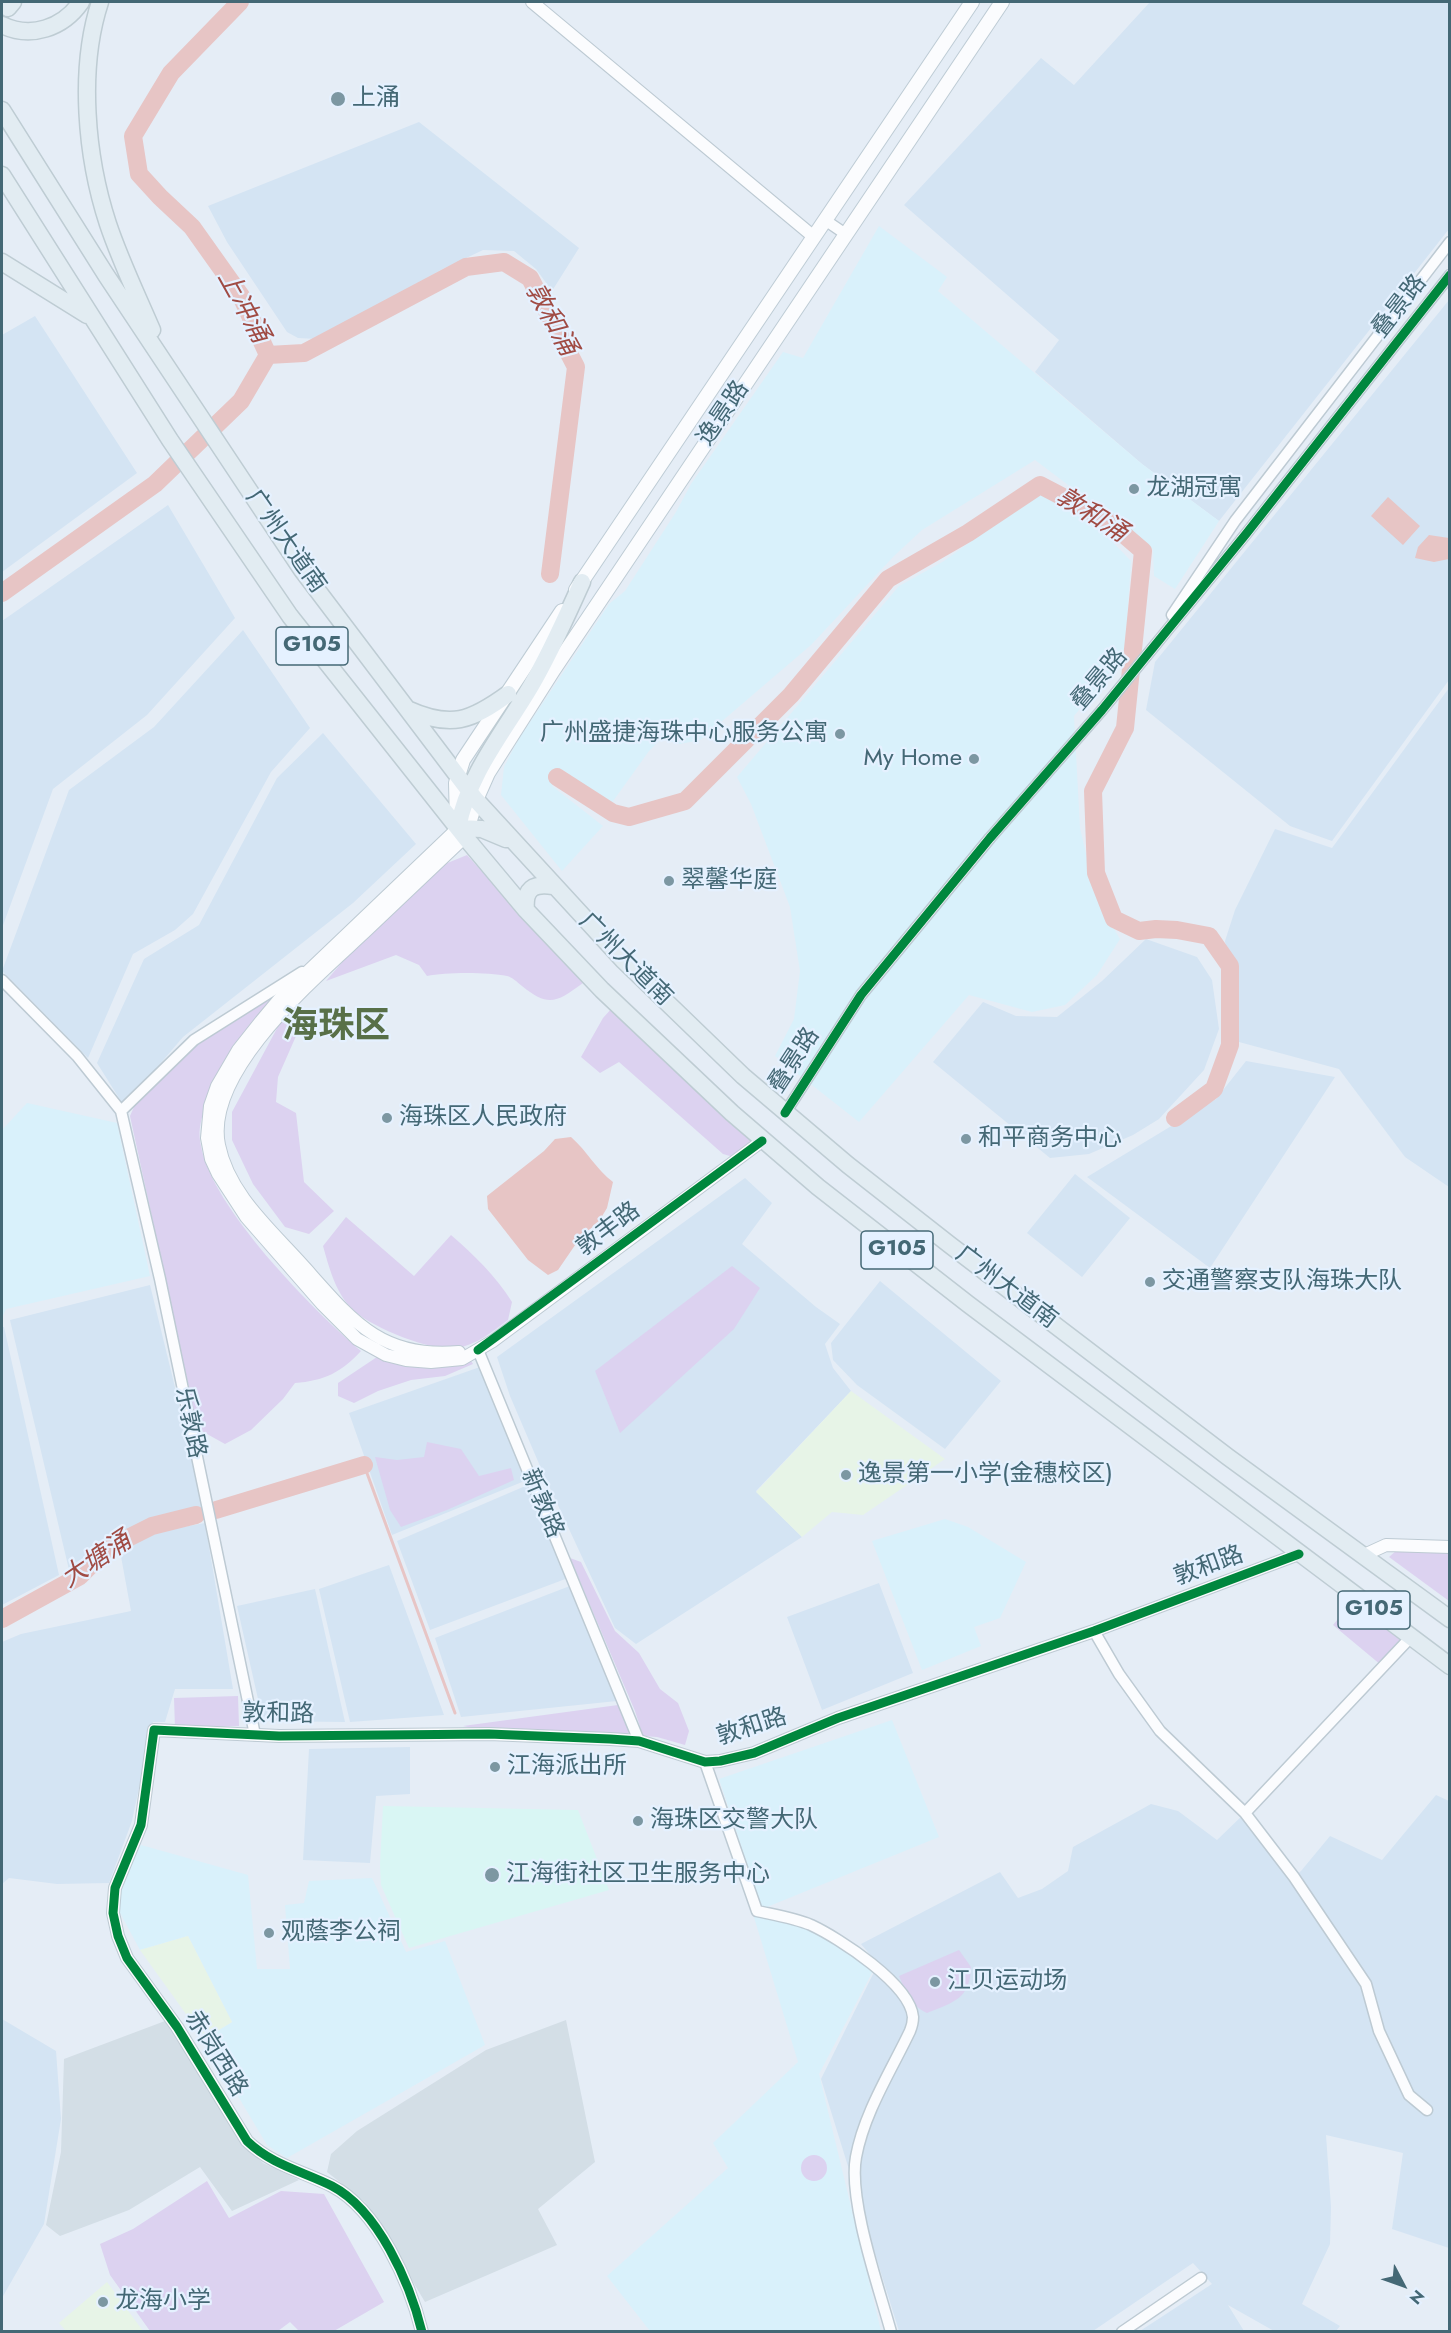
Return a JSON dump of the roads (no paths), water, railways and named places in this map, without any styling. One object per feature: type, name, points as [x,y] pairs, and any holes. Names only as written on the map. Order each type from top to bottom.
[{"type":"highway","points":[[2,26],[18,32],[40,31],[59,23],[81,2]]},
{"type":"highway","points":[[100,2],[91,42],[88,77],[91,148],[107,222],[168,366]]},
{"type":"highway","name":"广州大道南","points":[[2,110],[106,275],[232,466],[302,570],[457,776],[466,800],[513,843],[624,961],[694,1030],[785,1113],[950,1245],[1449,1619]]},
{"type":"highway","name":"广州大道南","points":[[2,175],[170,440],[290,616],[526,910],[641,1028],[762,1141],[895,1249],[1449,1666]]},
{"type":"highway","points":[[2,261],[93,319]]},
{"type":"highway","points":[[513,843],[490,831],[463,831],[466,800],[516,697],[555,642],[582,582]]},
{"type":"highway","points":[[406,709],[425,717],[458,720],[516,697]]},
{"type":"highway","points":[[432,795],[466,800]]},
{"type":"highway","points":[[526,910],[526,897],[529,891],[539,885],[553,886]]},
{"type":"main road","name":"逸景路","points":[[457,776],[468,753],[516,697],[524,669],[972,2]]},
{"type":"main road","name":"逸景路","points":[[466,800],[488,773],[554,669],[844,233],[1002,2]]},
{"type":"street","points":[[532,2],[814,237]]},
{"type":"street","points":[[825,220],[844,233]]},
{"type":"street","name":"叠景路","points":[[1140,663],[1235,521],[1449,242]]},
{"type":"street","name":"叠景路","points":[[785,1113],[861,995],[990,838],[1102,710],[1246,534],[1449,275]]},
{"type":"street","points":[[463,831],[302,993],[259,1040],[237,1071],[227,1091],[218,1136],[222,1157],[227,1168],[252,1209],[363,1329],[396,1345],[415,1350],[446,1353],[478,1350]]},
{"type":"street","name":"敦丰路","points":[[463,831],[318,962],[261,1021],[238,1050],[217,1086],[210,1106],[207,1138],[211,1159],[218,1174],[246,1217],[329,1312],[357,1339],[386,1355],[406,1360],[431,1362],[462,1359],[478,1350],[762,1141]]},
{"type":"street","points":[[2,980],[77,1056],[121,1112],[195,1040],[318,962]]},
{"type":"street","name":"乐敦路","points":[[121,1112],[160,1279],[255,1735]]},
{"type":"street","name":"新敦路","points":[[478,1350],[639,1741]]},
{"type":"street","points":[[1362,1556],[1386,1545],[1449,1546]]},
{"type":"street","name":"敦和路","points":[[154,1730],[255,1735],[489,1734],[639,1741],[705,1762],[754,1753],[838,1718],[1094,1631],[1299,1554]]},
{"type":"street","points":[[1094,1631],[1119,1674],[1161,1731],[1245,1813],[1294,1877],[1366,1984],[1379,2031],[1409,2096],[1427,2110]]},
{"type":"street","points":[[1245,1813],[1410,1638]]},
{"type":"street","name":"赤岗西路","points":[[154,1730],[141,1825],[118,1879],[113,1897],[113,1913],[118,1936],[127,1958],[177,2027],[247,2141],[256,2150],[280,2165],[348,2196],[364,2212],[384,2241],[398,2268],[416,2308],[422,2331]]},
{"type":"street","points":[[705,1762],[757,1911],[808,1924],[840,1942],[890,1979],[912,2013],[914,2020],[910,2031],[873,2107],[858,2150],[855,2182],[861,2215],[891,2331]]},
{"type":"street","points":[[1122,2331],[1201,2278]]},
{"type":"waterway","name":"上冲涌","points":[[2,593],[155,484],[241,401],[268,355],[241,296],[192,227],[139,174],[133,136],[171,73],[240,2]]},
{"type":"waterway","name":"敦和涌","points":[[268,355],[304,353],[466,267],[504,262],[530,278],[576,367],[550,574]]},
{"type":"waterway","name":"敦和涌","points":[[557,777],[613,813],[629,817],[685,801],[791,695],[888,579],[968,533],[1040,485],[1107,520],[1143,551],[1125,728],[1093,791],[1096,873],[1114,919],[1139,931],[1177,930],[1209,936],[1230,966],[1230,1045],[1214,1089],[1175,1118]]},
{"type":"waterway","points":[[364,1465],[455,1713]]},
{"type":"waterway","name":"大塘涌","points":[[216,1510],[364,1465]]},
{"type":"waterway","name":"大塘涌","points":[[2,1619],[80,1576],[108,1548],[152,1526],[196,1515]]},
{"type":"place","name":"上涌","points":[[338,99]]},
{"type":"place","name":"龙湖冠寓","points":[[1134,489]]},
{"type":"place","name":"广州盛捷海珠中心服务公寓","points":[[840,734]]},
{"type":"place","name":"My Home","points":[[974,759]]},
{"type":"place","name":"翠馨华庭","points":[[669,881]]},
{"type":"place","name":"海珠区人民政府","points":[[387,1118]]},
{"type":"place","name":"和平商务中心","points":[[966,1139]]},
{"type":"place","name":"交通警察支队海珠大队","points":[[1150,1282]]},
{"type":"place","name":"逸景第一小学(金穗校区)","points":[[846,1475]]},
{"type":"place","name":"江海派出所","points":[[495,1767]]},
{"type":"place","name":"海珠区交警大队","points":[[638,1821]]},
{"type":"place","name":"江海街社区卫生服务中心","points":[[492,1875]]},
{"type":"place","name":"观蔭李公祠","points":[[269,1933]]},
{"type":"place","name":"江贝运动场","points":[[935,1982]]},
{"type":"place","name":"龙海小学","points":[[103,2302]]},
{"type":"district","name":"海珠区","points":[[336,1028]]}]
